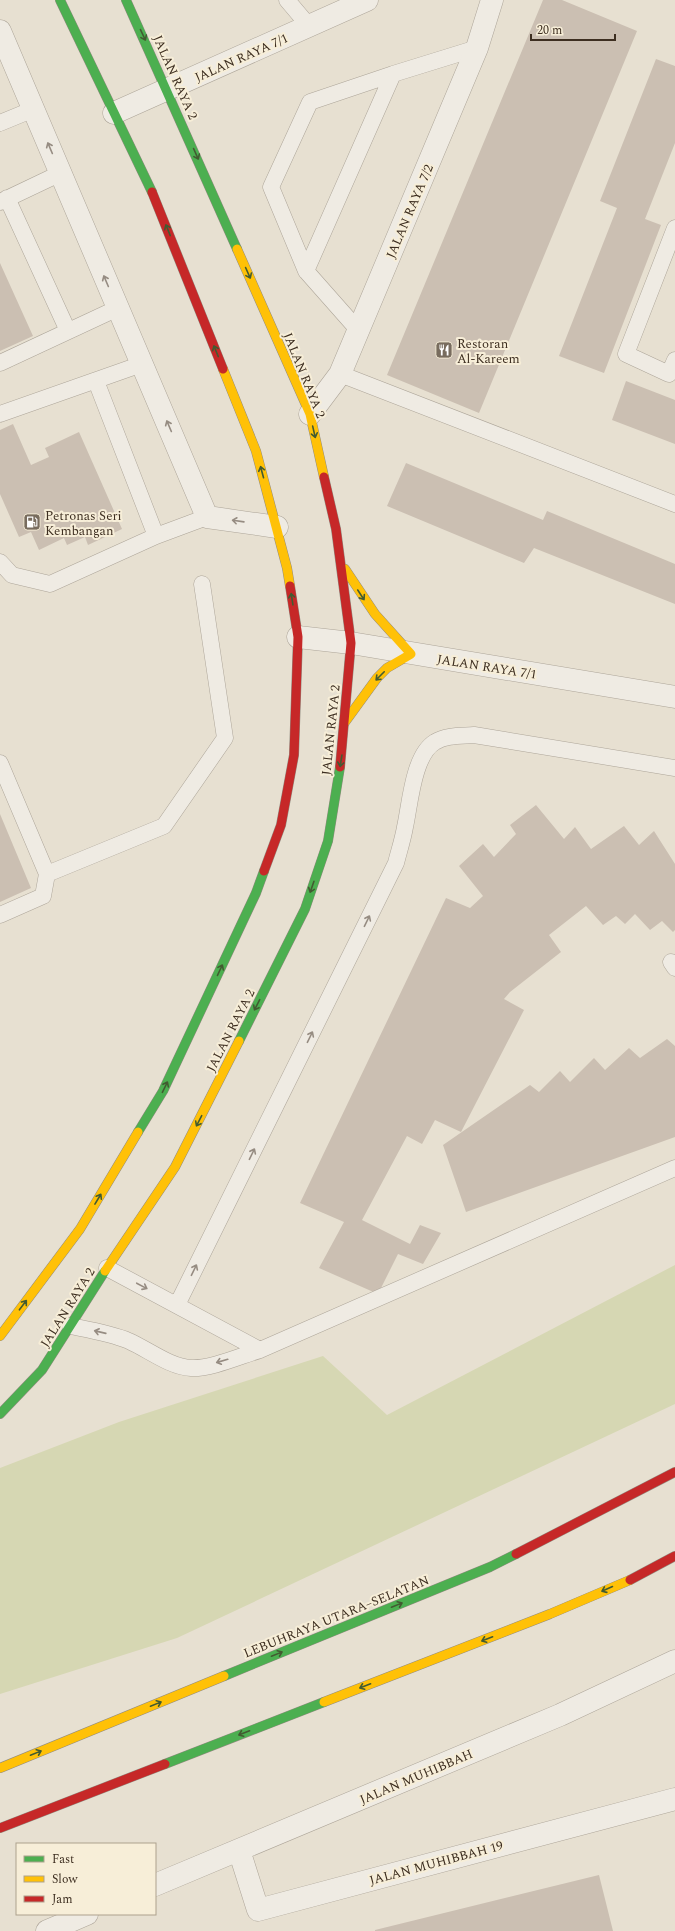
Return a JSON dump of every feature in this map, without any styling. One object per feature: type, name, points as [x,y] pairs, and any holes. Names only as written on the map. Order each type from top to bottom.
[{"type":"main road","points":[[0,1336],[80,1229],[163,1091],[256,893],[281,826],[294,755],[298,637],[287,568],[256,451],[152,189],[80,44],[60,0]]},
{"type":"main road","name":"JALAN RAYA 2","points":[[0,1414],[42,1370],[107,1268],[176,1167],[304,909],[328,841],[342,753],[345,722],[351,643],[336,529],[310,414],[167,89],[126,0]]},
{"type":"main road","points":[[341,561],[361,596],[385,627],[411,654],[387,668],[377,678],[345,722]]},
{"type":"main road","name":"LEBUHRAYA UTARA–SELATAN","points":[[0,1768],[490,1567],[675,1472]]},
{"type":"main road","points":[[0,1828],[550,1614],[643,1574],[675,1556]]},
{"type":"street","name":"JALAN RAYA 7/1","points":[[114,113],[368,0]]},
{"type":"street","name":"JALAN RAYA 7/2","points":[[310,414],[340,374],[359,331],[477,48],[492,0]]},
{"type":"street","points":[[0,31],[207,517],[277,527]]},
{"type":"street","name":"JALAN RAYA 7/1","points":[[298,637],[351,643],[675,697]]},
{"type":"street","name":"JALAN MUHIBBAH","points":[[156,1885],[560,1715],[675,1661]]},
{"type":"street","name":"JALAN MUHIBBAH 19","points":[[239,1850],[258,1910],[675,1798]]},
{"type":"street","points":[[47,1931],[85,1915]]},
{"type":"lane","points":[[287,0],[309,26]]},
{"type":"lane","points":[[359,331],[306,271],[271,187],[310,102],[477,48]]},
{"type":"lane","points":[[306,271],[393,74]]},
{"type":"lane","points":[[0,124],[34,109]]},
{"type":"lane","points":[[61,173],[4,200],[68,331]]},
{"type":"lane","points":[[675,228],[626,354],[669,374],[675,360]]},
{"type":"lane","points":[[0,363],[118,308]]},
{"type":"lane","points":[[0,414],[142,364]]},
{"type":"lane","points":[[340,374],[675,504]]},
{"type":"lane","points":[[96,381],[156,536]]},
{"type":"lane","points":[[0,562],[12,575],[50,584],[156,536],[207,517]]},
{"type":"lane","points":[[47,874],[164,826],[225,738],[202,584]]},
{"type":"lane","points":[[177,1305],[396,863],[406,827],[413,786],[423,755],[434,742],[453,736],[474,735],[675,768]]},
{"type":"lane","points":[[0,763],[47,874],[43,896],[0,915]]},
{"type":"lane","points":[[70,1326],[104,1333],[127,1340],[170,1362],[191,1368],[208,1366],[260,1350],[675,1168]]},
{"type":"lane","points":[[107,1268],[260,1350]]},
{"type":"lane","points":[[643,1574],[675,1562]]},
{"type":"green space","points":[[675,1265],[675,1404],[177,1638],[0,1694],[0,1468],[119,1422],[323,1356],[387,1415]]},
{"type":"building","points":[[543,0],[562,0],[637,31],[479,413],[387,375]]},
{"type":"building","points":[[656,59],[675,66],[675,143],[645,219],[661,225],[604,373],[559,356],[617,208],[600,201]]},
{"type":"building","points":[[0,263],[33,336],[0,351]]},
{"type":"building","points":[[626,381],[675,400],[675,444],[612,420]]},
{"type":"building","points":[[13,424],[31,465],[49,457],[45,448],[79,432],[122,529],[88,545],[85,537],[67,545],[64,538],[39,550],[31,532],[19,537],[0,494],[0,430]]},
{"type":"building","points":[[406,463],[543,520],[547,511],[675,564],[675,604],[534,548],[524,563],[387,506]]},
{"type":"building","points":[[536,805],[564,839],[575,827],[591,849],[624,826],[639,845],[654,831],[675,864],[675,930],[673,932],[662,921],[650,930],[635,914],[625,924],[616,916],[603,925],[586,906],[549,935],[561,952],[510,992],[504,999],[524,1010],[461,1132],[435,1120],[422,1144],[407,1136],[362,1220],[410,1244],[420,1225],[441,1233],[423,1264],[398,1254],[378,1294],[319,1268],[344,1222],[300,1203],[446,898],[470,908],[483,896],[459,866],[483,844],[494,857],[516,834],[510,825]]},
{"type":"building","points":[[0,814],[31,888],[0,902]]},
{"type":"building","points":[[667,1039],[675,1046],[675,1137],[466,1212],[443,1145],[530,1085],[539,1092],[560,1071],[570,1082],[594,1058],[605,1070],[629,1048],[640,1058]]},
{"type":"building","points":[[599,1875],[613,1931],[375,1931],[375,1930]]},
{"type":"traffic: fast","points":[[60,0],[152,192]]},
{"type":"traffic: fast","points":[[126,0],[237,249]]},
{"type":"traffic: fast","points":[[239,1041],[305,909],[328,841],[340,767]]},
{"type":"traffic: fast","points":[[138,1132],[163,1091],[256,893],[264,871]]},
{"type":"traffic: fast","points":[[0,1414],[42,1370],[105,1271]]},
{"type":"traffic: fast","points":[[224,1676],[490,1567],[516,1554]]},
{"type":"traffic: fast","points":[[165,1764],[324,1702]]},
{"type":"traffic: slow","points":[[237,249],[310,414],[324,477]]},
{"type":"traffic: slow","points":[[223,369],[256,451],[287,568],[290,586]]},
{"type":"traffic: slow","points":[[345,569],[375,614],[411,654],[387,668],[377,678],[345,722]]},
{"type":"traffic: slow","points":[[105,1271],[175,1167],[239,1041]]},
{"type":"traffic: slow","points":[[0,1336],[80,1229],[138,1132]]},
{"type":"traffic: slow","points":[[324,1702],[550,1614],[630,1580]]},
{"type":"traffic: slow","points":[[0,1768],[224,1676]]},
{"type":"traffic: jam","points":[[152,192],[223,369]]},
{"type":"traffic: jam","points":[[324,477],[336,529],[351,643],[340,767]]},
{"type":"traffic: jam","points":[[264,871],[281,825],[294,755],[298,637],[290,586]]},
{"type":"traffic: jam","points":[[516,1554],[675,1472]]},
{"type":"traffic: jam","points":[[630,1580],[675,1556]]},
{"type":"traffic: jam","points":[[0,1828],[165,1764]]},
{"type":"place","name":"Restoran Al-Kareem","points":[[444,350]]},
{"type":"place","name":"Petronas Seri Kembangan","points":[[32,522]]}]
